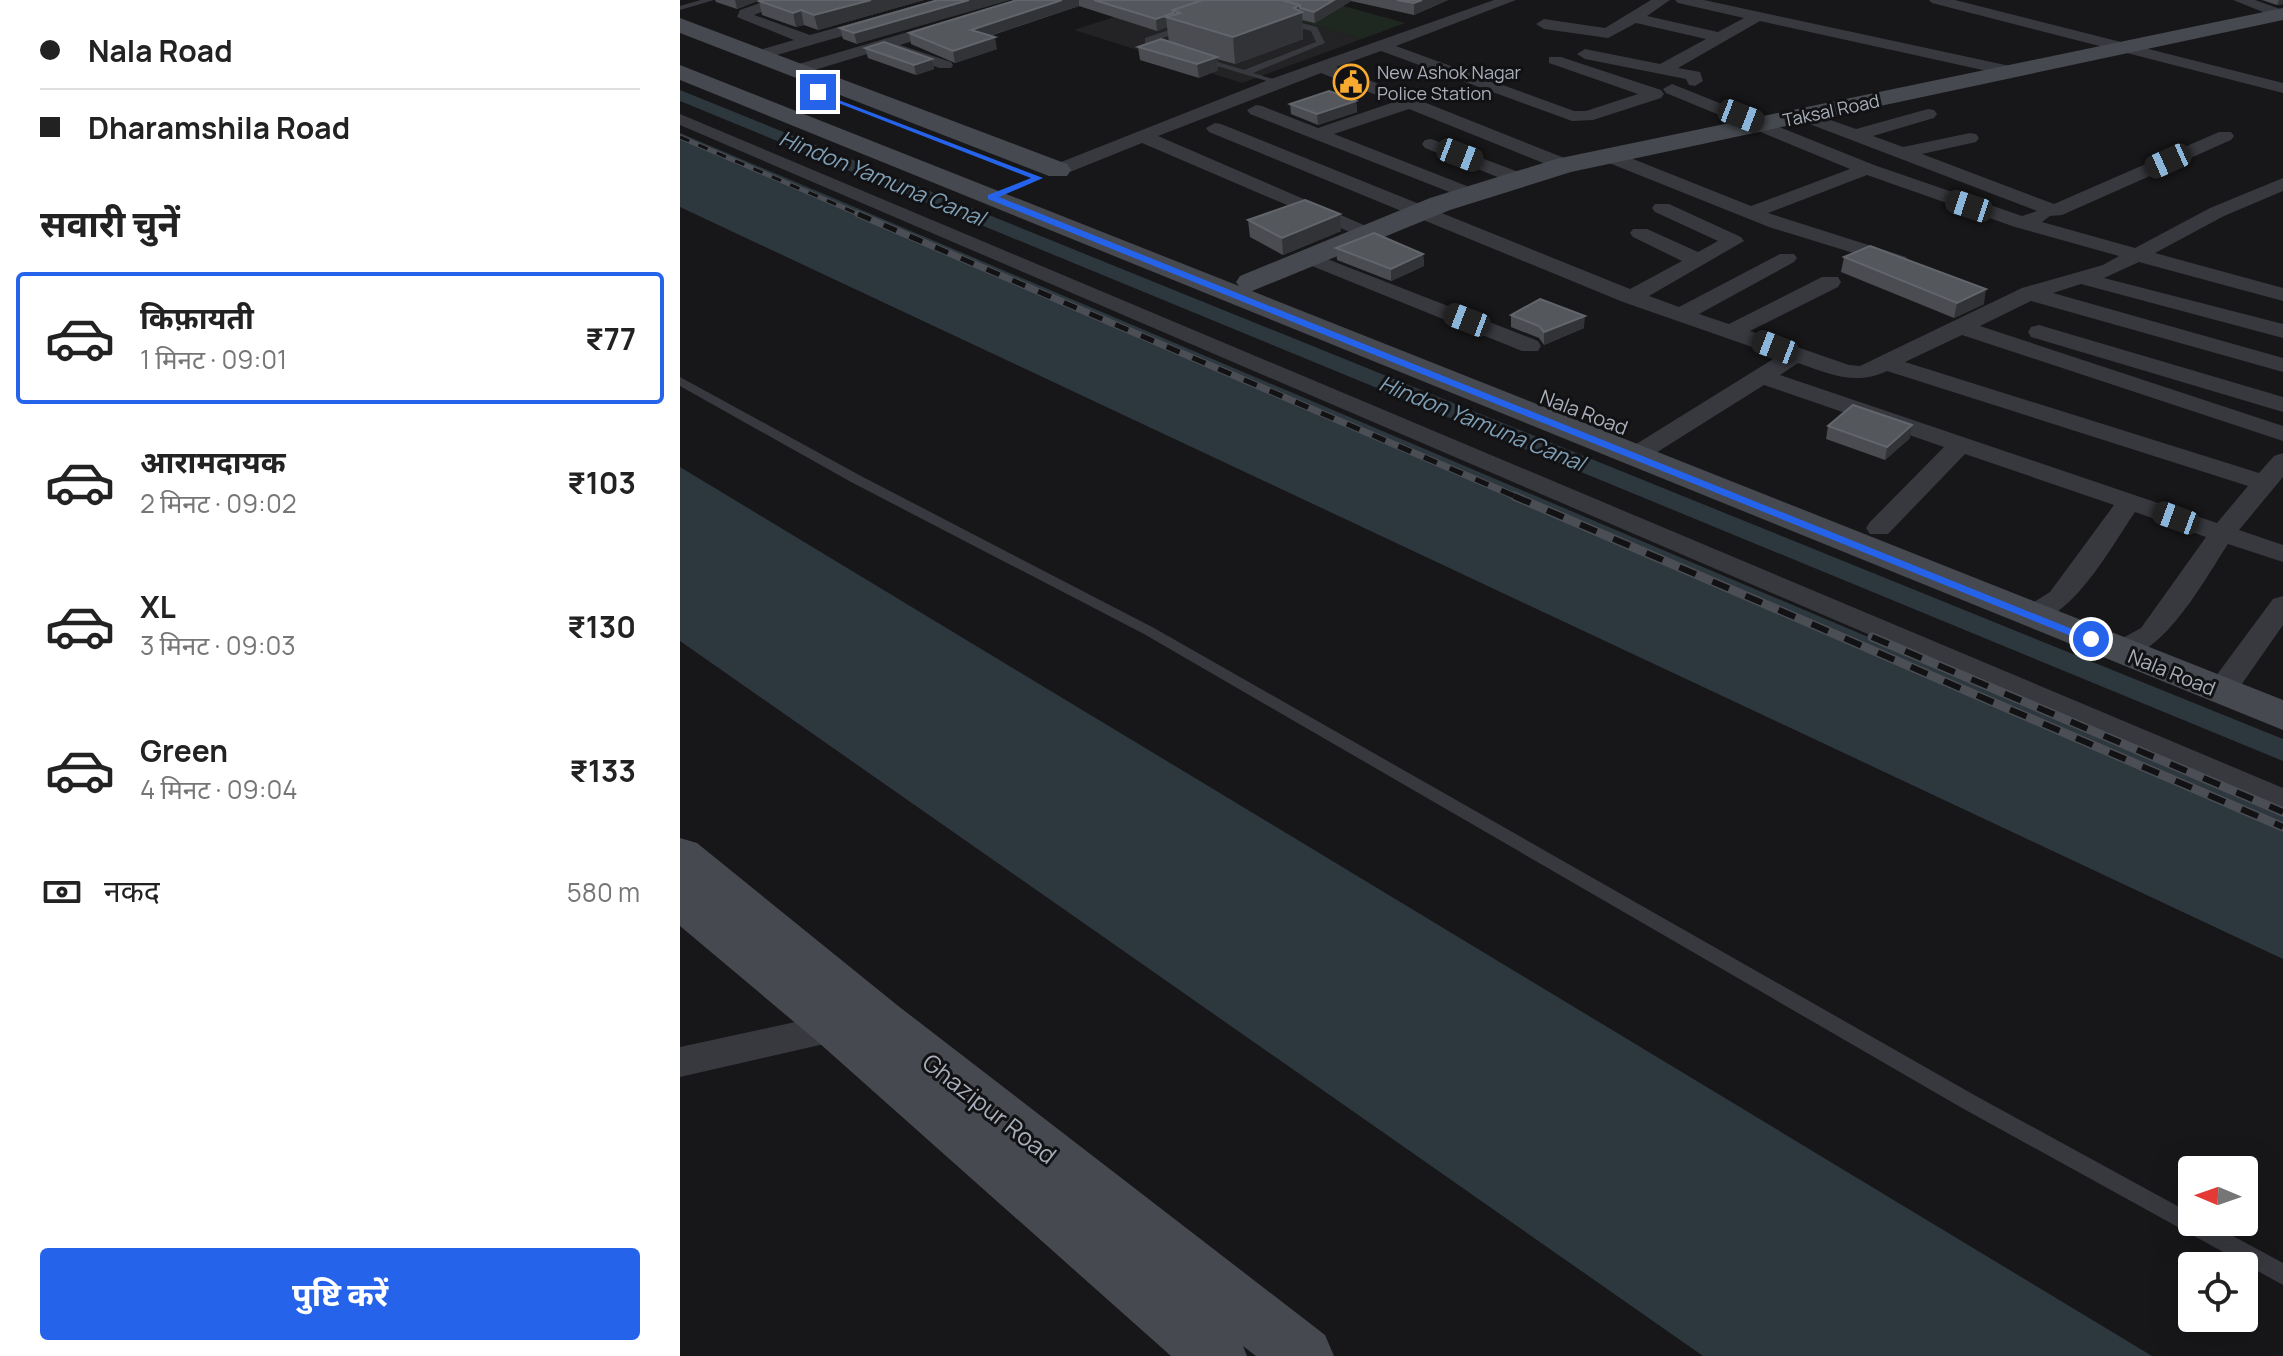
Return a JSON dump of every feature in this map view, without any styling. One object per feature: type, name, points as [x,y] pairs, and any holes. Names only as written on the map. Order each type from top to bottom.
[{"type":"street","points":[[783,0],[752,9],[745,13],[745,17],[811,41]]},
{"type":"street","points":[[759,55],[952,0]]},
{"type":"street","points":[[680,72],[1027,183],[1277,83],[1508,0]]},
{"type":"street","points":[[1544,24],[1606,34],[1662,0]]},
{"type":"street","points":[[1683,0],[2010,71]]},
{"type":"street","points":[[1721,8],[1738,0]]},
{"type":"street","points":[[1937,0],[2283,88]]},
{"type":"street","points":[[2241,0],[2282,14]]},
{"type":"street","name":"Taksal Road","points":[[1251,282],[1421,212],[1517,178],[1565,165],[2282,14]]},
{"type":"street","points":[[1664,69],[1758,16]]},
{"type":"street","points":[[1635,18],[1719,37]]},
{"type":"street","points":[[680,25],[798,70],[1027,183]]},
{"type":"street","points":[[798,70],[939,28],[962,27]]},
{"type":"street","points":[[680,38],[1027,183]]},
{"type":"street","points":[[886,44],[945,65]]},
{"type":"street","points":[[1380,45],[1572,116],[1587,116],[1693,83],[1697,78],[1572,51]]},
{"type":"street","points":[[1555,60],[1664,91],[1764,125],[1861,166],[2022,223],[2283,295]]},
{"type":"street","points":[[1321,67],[1565,165]]},
{"type":"street","points":[[1317,134],[1409,103]]},
{"type":"street","points":[[1256,110],[1470,194]]},
{"type":"street","points":[[1856,135],[1928,114]]},
{"type":"street","points":[[1805,116],[2055,211]]},
{"type":"street","points":[[680,119],[2283,801]]},
{"type":"street","points":[[1215,128],[1631,297],[1853,373],[1864,373],[1961,327],[1984,304],[2009,303],[2030,293],[2085,279],[2217,212],[2283,184]]},
{"type":"street","points":[[1142,136],[1366,233]]},
{"type":"street","points":[[2022,223],[2225,136]]},
{"type":"street","points":[[1753,212],[1861,166],[1970,138]]},
{"type":"street","points":[[1431,144],[1517,178]]},
{"type":"street","points":[[1611,157],[1815,237],[1924,270]]},
{"type":"street","name":"Nala Road","points":[[1027,183],[1554,412],[2046,607],[2151,634],[2231,680],[2283,716]]},
{"type":"street","name":"Nala Road","points":[[1027,183],[1554,412]]},
{"type":"street","points":[[1631,297],[1732,243],[1733,239],[1662,208]]},
{"type":"street","points":[[1640,233],[1699,261]]},
{"type":"street","points":[[1309,258],[1530,346]]},
{"type":"street","points":[[1682,314],[1787,258]]},
{"type":"street","points":[[2085,279],[2283,331]]},
{"type":"street","points":[[1733,331],[1830,282]]},
{"type":"street","points":[[2030,293],[2283,365]]},
{"type":"street","points":[[1984,304],[2283,405]]},
{"type":"street","points":[[1961,327],[2283,434]]},
{"type":"street","points":[[1646,448],[1796,355]]},
{"type":"street","points":[[1885,363],[2265,483]]},
{"type":"street","points":[[1761,376],[2283,554]]},
{"type":"street","points":[[1879,528],[1961,444]]},
{"type":"street","name":"Nala Road","points":[[1646,448],[1879,528],[2046,607],[2120,651],[2231,680],[2283,685]]},
{"type":"street","points":[[2120,651],[2151,634],[2222,534],[2283,461]]},
{"type":"street","points":[[2046,607],[2130,501]]},
{"type":"street","points":[[2231,680],[2283,605]]},
{"type":"street","name":"Ghazipur Road","points":[[680,855],[857,1024],[1216,1356]]},
{"type":"street","name":"Ghazipur Road","points":[[680,899],[857,1024],[1303,1356]]},
{"type":"street","points":[[680,1062],[857,1024]]},
{"type":"lane","points":[[680,8],[710,0]]},
{"type":"lane","points":[[1244,73],[1321,43],[1314,29],[1273,18]]},
{"type":"lane","points":[[1176,53],[1149,44],[1148,40],[1202,21]]},
{"type":"lane","points":[[1190,57],[1277,83]]},
{"type":"lane","points":[[680,381],[856,479],[1149,631],[1969,1102],[2283,1275]]},
{"type":"shaded area","points":[[1166,0],[1225,0],[1362,39],[1242,83],[1074,30]]},
{"type":"shaded area","points":[[1225,0],[1322,0],[1405,23],[1362,39]]},
{"type":"shaded area","points":[[680,133],[2283,813],[2283,959],[680,207]]},
{"type":"shaded area","points":[[680,467],[2152,1356],[1703,1356],[680,641]]},
{"type":"building","points":[[761,0],[871,0],[814,15],[801,10],[793,13]]},
{"type":"building","points":[[938,0],[969,0],[854,33],[840,28]]},
{"type":"building","points":[[1017,0],[1062,0],[971,30],[995,37],[953,51],[909,33]]},
{"type":"building","points":[[1094,0],[1203,0],[1156,19]]},
{"type":"building","points":[[1203,0],[1282,0],[1300,5],[1294,8],[1302,12],[1233,37],[1166,17],[1180,13],[1173,10]]},
{"type":"building","points":[[1282,0],[1334,0],[1314,12]]},
{"type":"building","points":[[1161,39],[1217,57],[1197,64],[1138,47]]},
{"type":"building","points":[[884,42],[932,59],[914,65],[865,48]]},
{"type":"building","points":[[1329,91],[1356,101],[1317,114],[1290,104]]},
{"type":"building","points":[[1305,200],[1340,214],[1282,238],[1248,220]]},
{"type":"building","points":[[1374,233],[1423,254],[1391,269],[1336,248]]},
{"type":"building","points":[[1870,246],[1986,289],[1957,303],[1844,257]]},
{"type":"building","points":[[1540,299],[1585,316],[1544,332],[1539,326],[1511,315]]},
{"type":"building","points":[[1853,405],[1912,425],[1887,447],[1828,426]]},
{"type":"waterway","name":"Hindon Yamuna Canal","points":[[680,95],[2283,751]]},
{"type":"railway","points":[[680,137],[863,216]]},
{"type":"railway","points":[[858,214],[1519,498]]},
{"type":"railway","points":[[1514,496],[2283,827]]},
{"type":"railway","points":[[1872,637],[2283,812]]},
{"type":"place","name":"New Ashok Nagar Police Station","points":[[1351,82]]},
{"type":"route","points":[[818,92],[1039,178],[991,197],[2091,639]]}]
